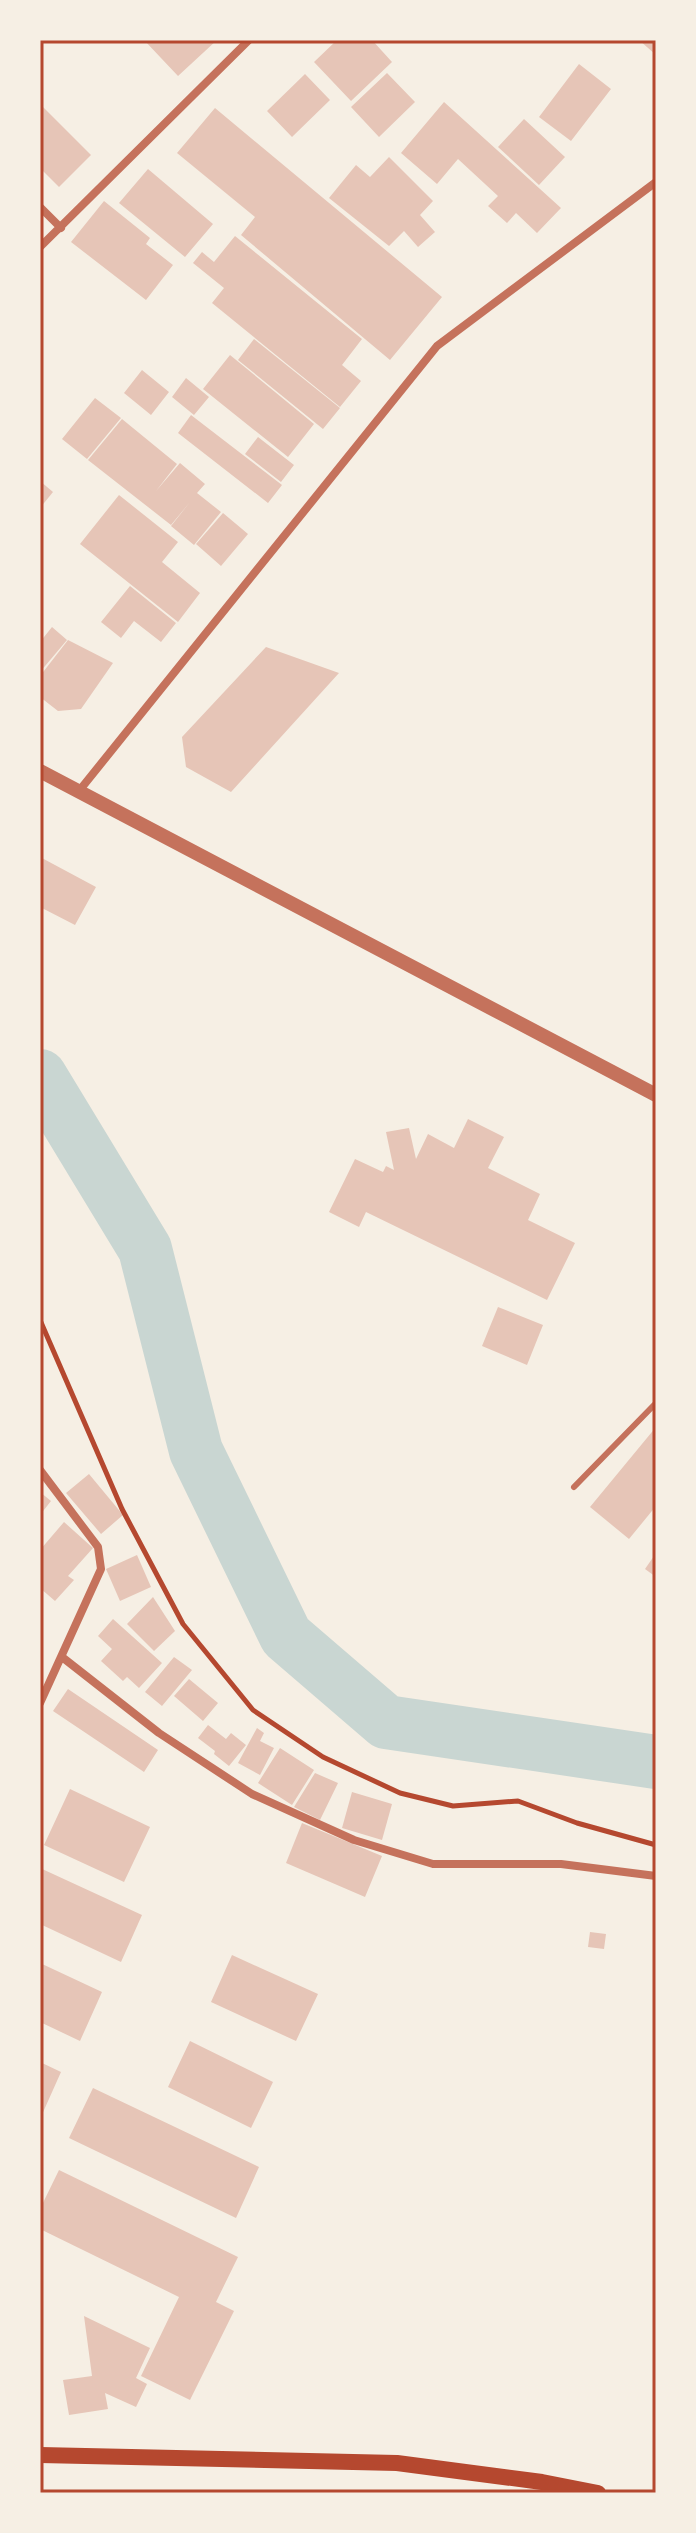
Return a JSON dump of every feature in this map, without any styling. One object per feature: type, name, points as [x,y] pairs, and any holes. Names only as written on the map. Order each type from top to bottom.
[{"type":"main road","points":[[40,2455],[397,2463],[542,2482],[598,2493]]},
{"type":"street","points":[[40,247],[249,40]]},
{"type":"street","points":[[79,791],[437,346],[656,182]]},
{"type":"street","points":[[40,207],[61,228]]},
{"type":"street","points":[[40,771],[656,1095]]},
{"type":"street","points":[[40,1470],[98,1547],[101,1569],[40,1703]]},
{"type":"street","points":[[62,1657],[159,1733],[252,1794],[354,1840],[433,1864],[561,1864],[656,1876]]},
{"type":"lane","points":[[574,1487],[656,1403]]},
{"type":"path","points":[[40,1320],[122,1509],[183,1624],[253,1710],[323,1757],[400,1793],[453,1806],[518,1801],[577,1823],[656,1845]]},
{"type":"building","points":[[144,40],[217,40],[178,76]]},
{"type":"building","points":[[337,40],[372,40],[392,62],[351,101],[314,62]]},
{"type":"building","points":[[639,40],[656,40],[656,55]]},
{"type":"building","points":[[579,64],[611,89],[571,141],[539,117]]},
{"type":"building","points":[[387,73],[415,102],[379,137],[351,107]]},
{"type":"building","points":[[305,74],[330,100],[292,137],[267,111]]},
{"type":"building","points":[[444,102],[561,208],[537,233],[516,213],[507,223],[488,206],[498,196],[458,159],[437,184],[401,153]]},
{"type":"building","points":[[40,104],[91,155],[59,187],[40,168]]},
{"type":"building","points":[[215,108],[442,297],[390,360],[241,235],[255,217],[177,153]]},
{"type":"building","points":[[524,119],[565,157],[539,185],[498,147]]},
{"type":"building","points":[[389,157],[433,201],[420,215],[435,232],[418,247],[404,231],[389,246],[329,198],[356,165],[370,177]]},
{"type":"building","points":[[148,169],[213,224],[185,257],[119,203]]},
{"type":"building","points":[[104,201],[150,238],[146,244],[173,265],[146,300],[71,242]]},
{"type":"building","points":[[235,236],[362,339],[342,365],[361,381],[340,407],[212,303],[224,288],[193,263],[202,252],[214,262]]},
{"type":"building","points":[[254,339],[340,408],[323,429],[238,360]]},
{"type":"building","points":[[230,355],[314,424],[288,457],[203,389]]},
{"type":"building","points":[[142,370],[169,392],[151,415],[124,393]]},
{"type":"building","points":[[186,378],[209,397],[194,415],[172,397]]},
{"type":"building","points":[[95,398],[121,418],[87,459],[62,439]]},
{"type":"building","points":[[191,415],[282,485],[268,503],[178,433]]},
{"type":"building","points":[[122,419],[177,464],[156,491],[180,463],[205,484],[197,493],[221,512],[194,545],[171,526],[190,502],[171,525],[88,460]]},
{"type":"building","points":[[258,437],[294,465],[281,482],[245,454]]},
{"type":"building","points":[[40,481],[53,492],[40,508]]},
{"type":"building","points":[[119,495],[178,542],[162,562],[200,593],[178,622],[80,544]]},
{"type":"building","points":[[223,513],[248,534],[221,566],[196,544]]},
{"type":"building","points":[[130,586],[176,623],[161,642],[134,621],[121,638],[101,622]]},
{"type":"building","points":[[52,627],[67,640],[40,672],[40,642]]},
{"type":"building","points":[[68,640],[113,663],[81,709],[58,711],[40,697],[40,676]]},
{"type":"building","points":[[266,647],[339,673],[231,792],[186,767],[182,737]]},
{"type":"building","points":[[40,857],[96,887],[75,925],[40,907]]},
{"type":"building","points":[[468,1119],[504,1137],[488,1168],[540,1194],[528,1220],[575,1243],[547,1300],[366,1212],[359,1227],[329,1212],[355,1159],[383,1172],[386,1166],[394,1170],[386,1132],[409,1128],[416,1159],[428,1134],[454,1148]]},
{"type":"building","points":[[498,1307],[543,1325],[527,1365],[482,1346]]},
{"type":"building","points":[[656,1427],[656,1506],[629,1539],[590,1507]]},
{"type":"building","points":[[89,1474],[123,1515],[101,1534],[66,1493]]},
{"type":"building","points":[[40,1492],[51,1501],[40,1515]]},
{"type":"building","points":[[64,1522],[93,1548],[68,1576],[74,1580],[55,1601],[40,1588],[40,1550]]},
{"type":"building","points":[[656,1553],[656,1577],[645,1569]]},
{"type":"building","points":[[137,1555],[151,1587],[120,1601],[106,1569]]},
{"type":"building","points":[[153,1597],[175,1631],[154,1651],[127,1624]]},
{"type":"building","points":[[113,1619],[162,1663],[139,1688],[127,1677],[123,1681],[101,1661],[112,1649],[98,1636]]},
{"type":"building","points":[[174,1657],[192,1670],[162,1706],[145,1692]]},
{"type":"building","points":[[189,1679],[218,1703],[203,1721],[174,1696]]},
{"type":"building","points":[[68,1689],[158,1750],[144,1772],[53,1711]]},
{"type":"building","points":[[208,1725],[226,1739],[231,1733],[246,1745],[229,1766],[198,1738]]},
{"type":"building","points":[[257,1728],[264,1733],[260,1741],[274,1748],[260,1775],[238,1763]]},
{"type":"building","points":[[280,1748],[314,1770],[292,1805],[258,1783]]},
{"type":"building","points":[[315,1773],[338,1783],[320,1820],[294,1807]]},
{"type":"building","points":[[70,1789],[150,1827],[124,1882],[44,1845]]},
{"type":"building","points":[[352,1792],[392,1804],[382,1840],[342,1828]]},
{"type":"building","points":[[302,1823],[382,1856],[365,1897],[286,1863]]},
{"type":"building","points":[[40,1868],[142,1915],[121,1962],[40,1924]]},
{"type":"building","points":[[590,1932],[606,1934],[604,1949],[588,1947]]},
{"type":"building","points":[[232,1955],[318,1994],[296,2041],[211,2002]]},
{"type":"building","points":[[40,1963],[102,1992],[80,2041],[40,2022]]},
{"type":"building","points":[[190,2041],[273,2082],[251,2128],[168,2087]]},
{"type":"building","points":[[40,2062],[61,2072],[40,2119]]},
{"type":"building","points":[[93,2088],[259,2167],[236,2218],[69,2138]]},
{"type":"building","points":[[59,2170],[238,2257],[216,2302],[234,2311],[190,2400],[141,2376],[179,2297],[40,2229],[40,2209]]},
{"type":"building","points":[[84,2316],[150,2348],[136,2378],[147,2384],[136,2407],[105,2393],[108,2409],[69,2415],[63,2380],[92,2376]]},
{"type":"waterway","points":[[40,1076],[145,1249],[196,1451],[286,1636],[386,1722],[656,1762]]}]
